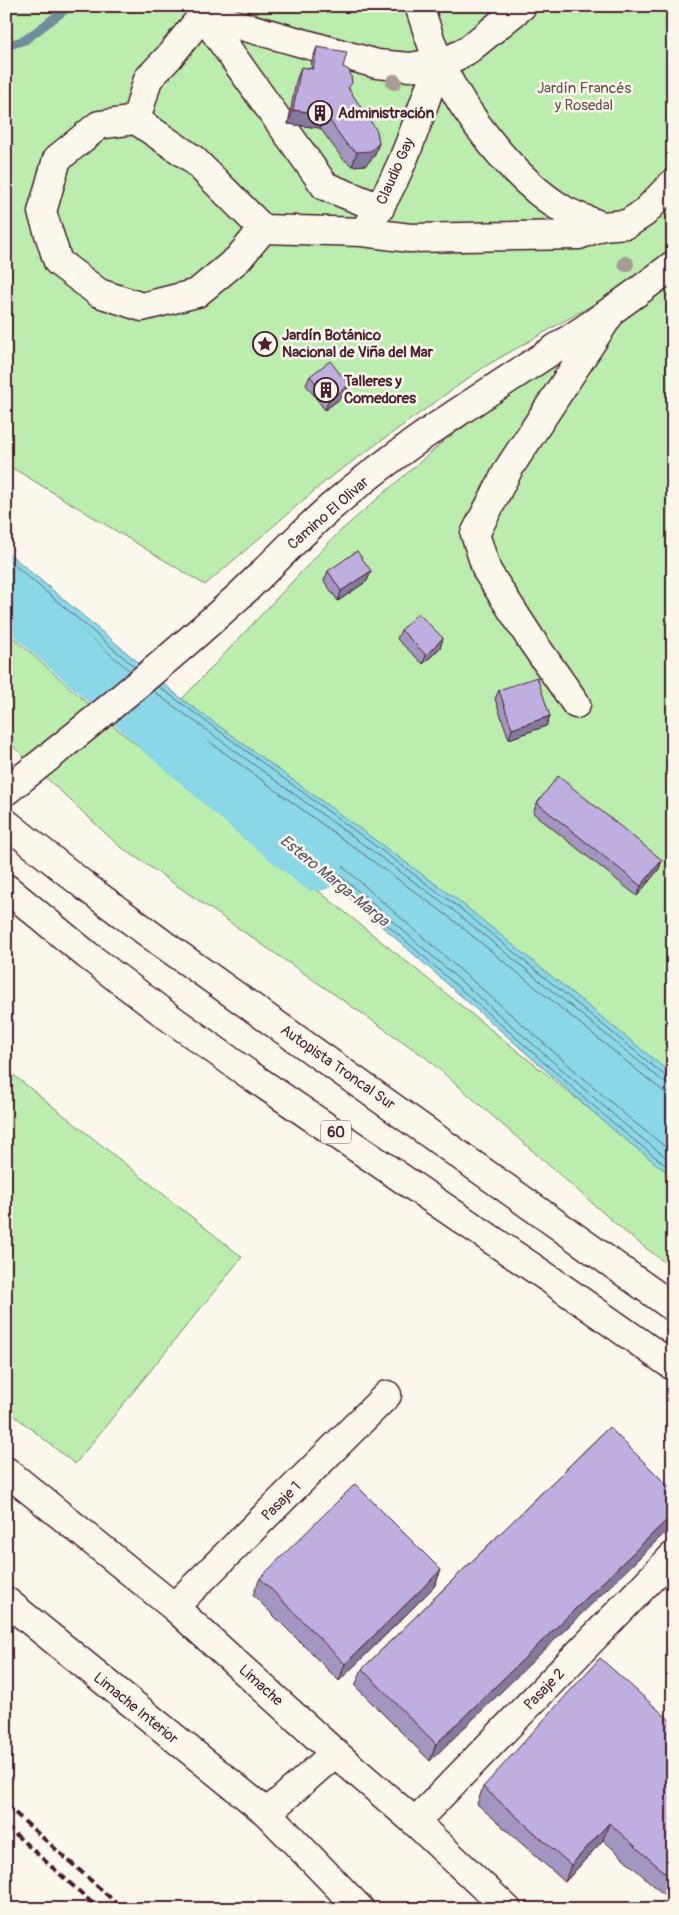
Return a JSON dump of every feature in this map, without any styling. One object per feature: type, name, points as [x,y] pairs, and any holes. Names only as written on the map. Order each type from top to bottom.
[{"type":"main road","points":[[419,6],[439,62],[464,106],[494,147],[533,187],[564,210],[602,226]]},
{"type":"main road","points":[[205,11],[377,64],[410,67],[439,62],[468,50],[522,6]]},
{"type":"main road","points":[[136,120],[148,79],[169,57],[205,11]]},
{"type":"main road","points":[[205,11],[325,186],[380,208]]},
{"type":"main road","name":"Claudio Gay","points":[[363,232],[380,208],[397,172],[439,62]]},
{"type":"main road","points":[[263,228],[238,259],[197,294],[142,307],[99,293],[58,262],[42,212],[57,160],[99,125],[136,120],[193,159],[263,228],[363,232],[410,238],[579,235],[602,226],[627,224],[644,213],[673,183]]},
{"type":"main road","name":"Camino El Olivar","points":[[6,791],[101,716],[238,596],[331,507],[432,428],[612,311],[673,265]]},
{"type":"main road","points":[[576,704],[532,641],[487,571],[475,534],[509,468],[612,311]]},
{"type":"main road","name":"Autopista Troncal Sur","points":[[6,823],[86,887],[163,944],[673,1307]]},
{"type":"main road","name":"60","points":[[6,888],[166,1015],[247,1073],[548,1278],[673,1366]]},
{"type":"main road","name":"Pasaje 1","points":[[174,1607],[387,1395]]},
{"type":"main road","name":"Limache","points":[[6,1471],[174,1607],[414,1822],[507,1909]]},
{"type":"main road","name":"Pasaje 2","points":[[414,1822],[673,1556]]},
{"type":"main road","name":"Limache Interior","points":[[6,1601],[267,1813],[360,1909]]},
{"type":"main road","points":[[267,1813],[335,1753]]},
{"type":"green space","name":"Jardín Botánico Nacional de Viña del Mar","points":[[6,6],[673,6],[673,254],[634,281],[484,367],[328,479],[205,585],[6,464]]},
{"type":"green space","points":[[673,277],[673,1104],[182,699],[338,533],[444,441]]},
{"type":"green space","points":[[6,631],[117,729],[673,1176],[673,1269],[624,1231],[425,1057],[118,845],[6,740]]},
{"type":"green space","points":[[6,1069],[242,1257],[75,1464],[6,1409]]},
{"type":"water","points":[[6,551],[182,699],[460,902],[673,1075],[673,1177],[617,1133],[6,596]]},
{"type":"building","name":"Administración","points":[[317,47],[347,52],[343,67],[349,70],[351,76],[352,83],[348,88],[377,131],[379,143],[371,151],[357,152],[347,145],[325,114],[293,110],[301,67],[313,69]]},
{"type":"building","points":[[330,361],[349,385],[329,400],[310,376]]},
{"type":"building","points":[[357,551],[371,571],[341,591],[328,571]]},
{"type":"building","points":[[418,613],[443,638],[426,655],[401,630]]},
{"type":"building","points":[[537,677],[550,716],[512,729],[499,690]]},
{"type":"building","points":[[558,776],[662,860],[641,886],[537,803]]},
{"type":"building","points":[[609,1427],[673,1491],[673,1514],[436,1744],[362,1669]]},
{"type":"building","points":[[355,1484],[441,1570],[345,1664],[260,1578]]},
{"type":"building","points":[[600,1658],[673,1723],[673,1880],[609,1823],[571,1865],[483,1787]]},
{"type":"waterway","points":[[6,46],[25,40],[70,6]]},
{"type":"waterway","name":"Estero Marga-Marga","points":[[6,596],[259,819],[317,866]]},
{"type":"railway","points":[[6,1805],[123,1909]]},
{"type":"railway","points":[[6,1826],[99,1909]]},
{"type":"place","name":"Administración","points":[[320,113]]},
{"type":"place","name":"Jardín Botánico Nacional de Viña del Mar","points":[[265,344]]},
{"type":"place","name":"Talleres y Comedores","points":[[326,390]]},
{"type":"park label","name":"Jardín Francés y Rosedal","points":[[584,96]]}]
